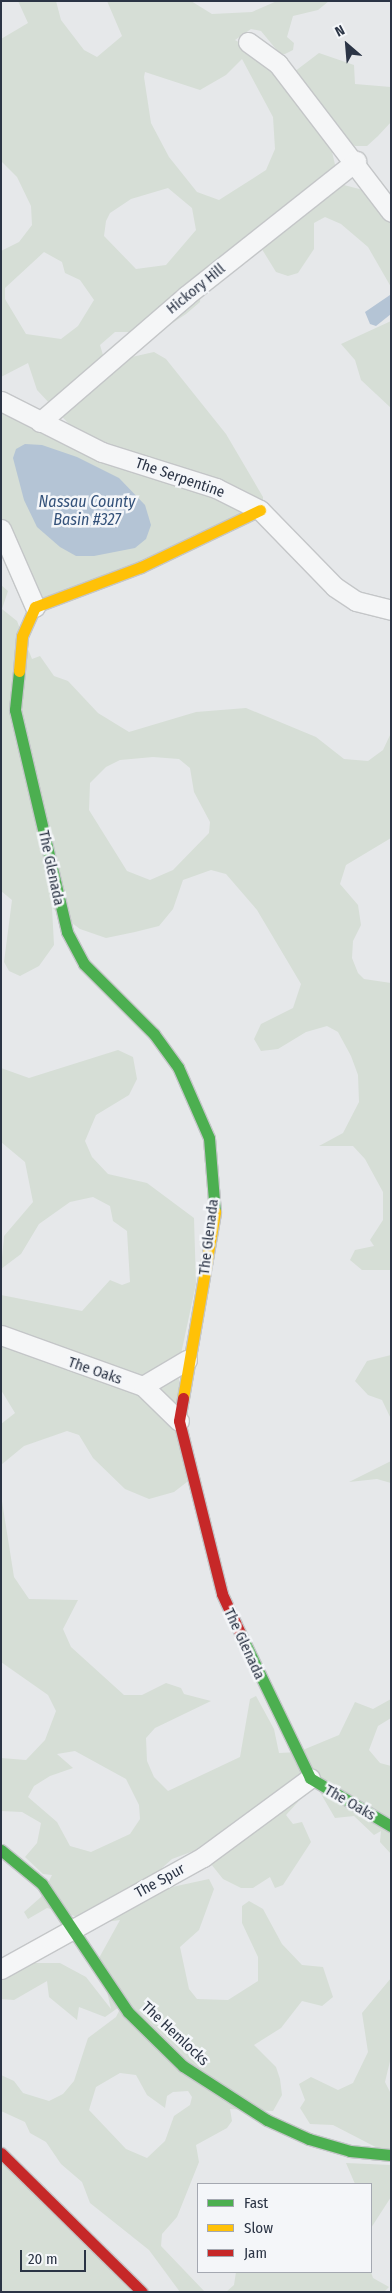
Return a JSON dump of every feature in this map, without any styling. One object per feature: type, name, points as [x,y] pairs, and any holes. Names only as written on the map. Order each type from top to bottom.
[{"type":"street","points":[[248,42],[278,64],[356,161],[391,212]]},
{"type":"street","name":"Hickory Hill","points":[[40,422],[187,295],[356,161]]},
{"type":"street","name":"The Serpentine","points":[[1,401],[102,452],[216,488],[260,510],[336,587],[356,601],[391,610]]},
{"type":"street","points":[[1,529],[35,607],[141,567],[260,510]]},
{"type":"street","name":"The Glenada","points":[[35,607],[22,636],[15,710],[64,925],[84,964],[154,1034],[178,1067],[209,1138],[215,1217],[187,1360],[179,1420],[227,1609],[310,1778]]},
{"type":"street","name":"The Oaks","points":[[1,1335],[87,1370],[143,1386],[179,1420]]},
{"type":"street","points":[[143,1386],[187,1360]]},
{"type":"street","name":"The Oaks","points":[[310,1778],[391,1826]]},
{"type":"street","name":"The Spur","points":[[1,1969],[203,1856],[310,1778]]},
{"type":"street","name":"The Hemlocks","points":[[1,1850],[34,1874],[128,2012],[183,2066],[222,2094],[308,2139],[350,2151],[391,2155]]},
{"type":"street","points":[[1,2153],[142,2292]]},
{"type":"shaded area","points":[[18,1],[56,1],[61,20],[84,50],[97,57],[122,36],[107,1],[191,1],[212,14],[252,12],[277,1],[329,1],[318,10],[293,16],[287,37],[294,43],[293,50],[285,54],[280,54],[261,31],[251,29],[235,40],[294,72],[319,53],[354,65],[355,84],[391,87],[391,122],[378,136],[367,146],[355,146],[342,137],[330,143],[336,169],[334,188],[344,185],[367,191],[391,221],[391,287],[368,247],[341,224],[325,217],[314,223],[314,249],[298,273],[288,276],[276,272],[260,246],[236,252],[208,266],[202,275],[200,302],[186,314],[159,332],[115,332],[100,345],[103,355],[114,361],[154,352],[166,359],[226,434],[263,497],[263,508],[35,607],[1,529],[1,401],[68,423],[37,390],[28,363],[1,377],[1,251],[19,242],[32,225],[31,206],[17,177],[1,161],[1,39],[28,23]],"holes":[[[242,59],[273,117],[275,149],[266,170],[219,200],[197,192],[169,157],[151,123],[144,77],[145,72],[200,90],[226,75]],[[168,188],[192,208],[196,230],[166,265],[136,269],[104,236],[106,221],[110,213],[131,199]],[[44,252],[62,262],[65,273],[80,280],[94,300],[78,326],[61,339],[26,334],[5,299],[5,288]]]},
{"type":"shaded area","points":[[391,321],[391,408],[361,380],[355,360],[341,344]]},
{"type":"shaded area","points":[[1,585],[8,591],[2,609],[17,621],[32,659],[40,656],[54,676],[68,681],[98,713],[129,732],[196,712],[246,708],[316,737],[344,759],[368,761],[383,750],[391,733],[391,838],[346,865],[340,884],[358,905],[361,925],[353,941],[352,958],[358,973],[364,979],[391,983],[391,1270],[362,1270],[350,1260],[355,1250],[374,1246],[370,1240],[383,1220],[383,1192],[365,1159],[353,1146],[319,1146],[343,1133],[359,1102],[358,1075],[351,1056],[338,1032],[327,1026],[306,1032],[278,1049],[261,1051],[254,1039],[261,1024],[293,1008],[301,984],[257,910],[226,874],[211,870],[183,880],[173,909],[159,926],[106,938],[80,929],[52,908],[54,945],[39,966],[20,976],[9,971],[4,962],[12,900],[1,891]],"holes":[[[153,757],[179,759],[190,768],[194,792],[210,822],[209,833],[173,870],[150,880],[127,871],[89,810],[90,783],[106,767],[120,760]]]},
{"type":"shaded area","points":[[118,1050],[133,1057],[137,1079],[129,1095],[96,1115],[85,1141],[92,1157],[108,1174],[147,1183],[194,1218],[196,1284],[178,1368],[187,1482],[174,1492],[149,1499],[125,1489],[93,1458],[79,1435],[67,1431],[24,1446],[1,1465],[1,1424],[15,1413],[1,1390],[1,1295],[82,1311],[110,1280],[122,1285],[130,1282],[127,1231],[113,1221],[110,1206],[93,1197],[70,1202],[39,1224],[21,1254],[1,1269],[4,1236],[33,1202],[25,1162],[1,1142],[1,1068],[29,1078]]},
{"type":"shaded area","points":[[391,1355],[391,1419],[382,1400],[368,1395],[355,1381],[367,1361]]},
{"type":"shaded area","points":[[391,1461],[391,1483],[377,1479],[349,1482]]},
{"type":"shaded area","points":[[1,1495],[14,1577],[29,1599],[78,1600],[63,1629],[71,1647],[124,1695],[142,1695],[166,1683],[181,1688],[184,1694],[211,1701],[155,1728],[146,1738],[147,1761],[154,1777],[168,1791],[240,1757],[250,1699],[256,1696],[274,1729],[279,1753],[298,1752],[339,1735],[355,1702],[373,1709],[391,1699],[391,1718],[378,1726],[369,1750],[380,1763],[391,1766],[391,1854],[380,1842],[381,1831],[374,1835],[354,1816],[335,1818],[310,1775],[306,1793],[286,1815],[293,1824],[302,1822],[311,1842],[283,1885],[275,1888],[270,1877],[253,1888],[241,1888],[223,1879],[199,1849],[172,1859],[162,1868],[162,1879],[172,1887],[209,1879],[214,1889],[199,1930],[180,1947],[189,1989],[197,1999],[228,2000],[258,1981],[258,1957],[242,1923],[242,1906],[249,1901],[263,1909],[282,1944],[302,1965],[323,1967],[333,1997],[322,2006],[302,2001],[281,2028],[254,2045],[276,2067],[280,2079],[282,2095],[273,2111],[230,2109],[232,2121],[227,2128],[196,2145],[199,2162],[177,2217],[162,2234],[161,2246],[205,2292],[180,2292],[149,2250],[90,2203],[82,2182],[61,2164],[46,2142],[30,2133],[25,2122],[1,2111],[1,2075],[14,2081],[23,2093],[49,2101],[63,2094],[74,2081],[88,2038],[116,2017],[122,2005],[105,2017],[79,2007],[77,2020],[49,1997],[47,1981],[14,2000],[1,1999],[1,1972],[25,1963],[60,1963],[86,1977],[111,2009],[99,1958],[120,1920],[98,1923],[47,1908],[28,1919],[24,1912],[41,1897],[52,1875],[43,1874],[25,1857],[37,1843],[41,1823],[22,1812],[1,1811],[1,1758],[26,1760],[45,1740],[56,1711],[48,1695],[1,1662]],"holes":[[[75,1751],[126,1779],[139,1805],[140,1819],[130,1834],[91,1852],[70,1846],[57,1822],[28,1797],[34,1786],[50,1776],[73,1768],[57,1754]],[[120,2073],[136,2075],[147,2095],[165,2108],[167,2096],[173,2092],[188,2091],[192,2097],[190,2105],[174,2116],[165,2141],[147,2158],[126,2149],[89,2110],[96,2087]]]},
{"type":"shaded area","points":[[391,1978],[391,2057],[385,2082],[391,2094],[391,2155],[333,2125],[310,2124],[300,2108],[305,2100],[299,2084],[311,2077],[338,2090],[353,2083],[368,2052],[362,2013]]},
{"type":"shaded area","points":[[1,2153],[142,2292],[1,2292]]},
{"type":"shaded area","points":[[346,2163],[391,2165],[391,2197],[372,2226],[372,2183],[355,2183]]},
{"type":"shaded area","points":[[236,2273],[371,2273],[373,2278],[389,2287],[384,2292],[226,2292],[234,2285]]},
{"type":"water","points":[[390,295],[391,314],[376,326],[370,324],[365,312]]},
{"type":"water","name":"Nassau County Basin #327","points":[[25,444],[42,445],[77,457],[119,478],[145,505],[151,525],[146,539],[135,548],[94,556],[76,556],[60,547],[37,527],[24,500],[13,458],[16,449]]},
{"type":"traffic: fast","points":[[19,671],[15,710],[67,932],[84,964],[154,1034],[178,1067],[209,1138],[215,1212]]},
{"type":"traffic: fast","points":[[240,1633],[310,1778],[391,1826]]},
{"type":"traffic: fast","points":[[1,1850],[42,1884],[128,2012],[183,2066],[267,2120],[309,2139],[350,2151],[391,2155]]},
{"type":"traffic: slow","points":[[19,671],[22,636],[35,607],[141,567],[260,510]]},
{"type":"traffic: slow","points":[[183,1398],[215,1212]]},
{"type":"traffic: jam","points":[[183,1398],[179,1421],[222,1594],[240,1633]]},
{"type":"traffic: jam","points":[[1,2153],[142,2292]]}]
